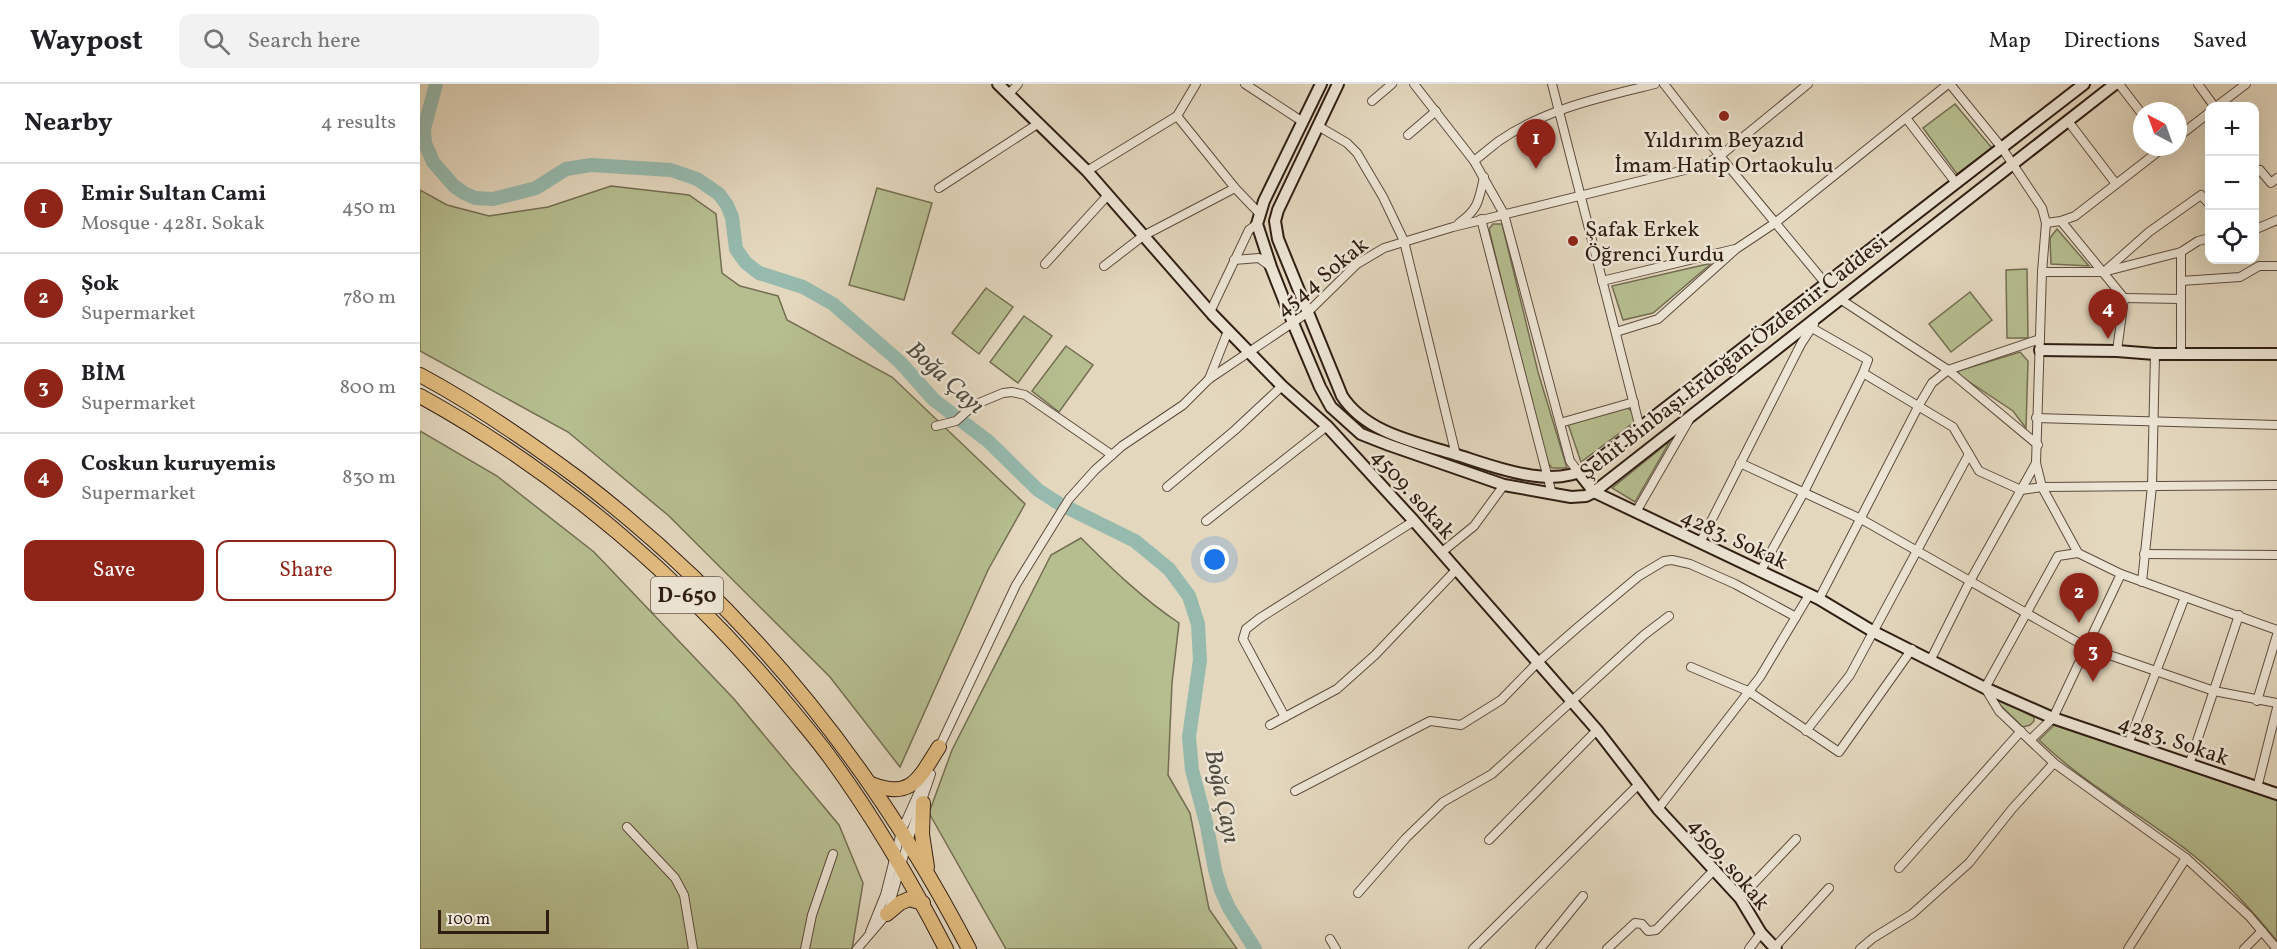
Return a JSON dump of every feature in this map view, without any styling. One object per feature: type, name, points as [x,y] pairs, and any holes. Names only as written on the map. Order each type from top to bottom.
[{"type":"highway","name":"D-650","points":[[420,375],[501,424],[555,461],[628,517],[681,564],[725,606],[775,660],[843,744],[905,837]]},
{"type":"highway","name":"D-650","points":[[420,396],[489,438],[544,476],[612,528],[666,575],[759,669],[831,758],[923,903]]},
{"type":"highway","points":[[871,784],[884,789],[907,789],[916,782],[939,747]]},
{"type":"highway","points":[[923,803],[922,834],[928,875]]},
{"type":"highway","points":[[905,837],[969,949]]},
{"type":"highway","points":[[887,914],[909,899],[923,903],[946,949]]},
{"type":"main road","name":"4509. sokak","points":[[998,84],[1087,171],[1210,312],[1282,386],[1327,426],[1442,552],[1597,730],[1658,809],[1740,898],[1761,933],[1776,948]]},
{"type":"main road","points":[[1258,218],[1321,84]]},
{"type":"main road","name":"Şehit Binbaşı Erdoğan Özdemir Caddesi","points":[[1338,84],[1278,210],[1275,221],[1278,239],[1342,396],[1349,408],[1365,420],[1398,437],[1507,472],[1545,476],[1578,473],[1640,428],[2084,84]]},
{"type":"main road","name":"Şehit Binbaşı Erdoğan Özdemir Caddesi","points":[[1258,218],[1271,267],[1320,387],[1331,407],[1353,428],[1361,434],[1389,445],[1504,485],[1571,497],[1586,496],[2117,84]]},
{"type":"main road","points":[[2040,345],[2155,354],[2277,354]]},
{"type":"main road","name":"4283. Sokak","points":[[1578,473],[1594,492],[1814,597],[1874,632],[1912,649],[1985,688],[2053,718],[2277,794]]},
{"type":"street","points":[[1009,94],[1018,84]]},
{"type":"street","points":[[1087,171],[1177,116],[1196,84]]},
{"type":"street","points":[[1245,84],[1302,122]]},
{"type":"street","points":[[1372,101],[1392,84]]},
{"type":"street","name":"4283. Sokak","points":[[1414,84],[1474,161],[1504,214],[1570,461],[1578,473]]},
{"type":"street","points":[[1552,84],[1640,428]]},
{"type":"street","points":[[1474,161],[1499,141],[1558,111],[1624,88],[1654,84]]},
{"type":"street","points":[[1664,84],[1720,156],[1826,284]]},
{"type":"street","name":"4544 Sokak","points":[[1209,379],[1307,313],[1357,264],[1384,248],[1481,219],[1701,166],[1720,156],[1808,84]]},
{"type":"street","points":[[1616,332],[1658,319],[1736,249],[1775,223],[1949,84],[2002,148],[2042,208],[2046,223],[2042,272],[2036,463],[2042,487],[2078,553]]},
{"type":"street","points":[[2117,84],[2133,103]]},
{"type":"street","points":[[2198,84],[2213,102]]},
{"type":"street","points":[[2221,102],[2246,84]]},
{"type":"street","points":[[1408,135],[1436,111]]},
{"type":"street","points":[[1177,116],[1258,218],[1249,230],[1210,312]]},
{"type":"street","points":[[2187,129],[2205,116]]},
{"type":"street","points":[[1906,118],[1956,183]]},
{"type":"street","points":[[2068,121],[2116,184]]},
{"type":"street","points":[[939,188],[1039,123]]},
{"type":"street","points":[[1318,126],[1338,137],[1358,153],[1404,241],[1456,455]]},
{"type":"street","points":[[2046,223],[2075,216],[2152,156]]},
{"type":"street","points":[[2259,174],[2271,183],[2277,178]]},
{"type":"street","points":[[1453,227],[1478,205],[1484,177]]},
{"type":"street","points":[[1104,266],[1143,236],[1235,188]]},
{"type":"street","points":[[1045,264],[1108,195]]},
{"type":"street","points":[[2103,272],[2149,232],[2201,195],[2205,199]]},
{"type":"street","points":[[1481,219],[1545,476],[1552,494]]},
{"type":"street","points":[[2259,228],[2277,220]]},
{"type":"street","points":[[2061,221],[2124,298],[2117,351]]},
{"type":"street","points":[[2042,272],[2103,272],[2181,252],[2205,239]]},
{"type":"street","points":[[1602,281],[1736,249]]},
{"type":"street","points":[[2181,252],[2181,353]]},
{"type":"street","points":[[1234,260],[1259,258],[1271,267]]},
{"type":"street","points":[[2181,281],[2240,277],[2259,266],[2277,266]]},
{"type":"street","points":[[2124,298],[2181,299]]},
{"type":"street","points":[[1840,299],[1948,370],[2038,445]]},
{"type":"street","points":[[1700,543],[1801,344],[1822,313]]},
{"type":"street","points":[[1760,572],[1804,492],[1868,360],[1812,328]]},
{"type":"street","points":[[857,949],[887,914],[905,837],[939,747],[1016,585],[1070,499],[1122,446],[1182,405],[1209,379],[1228,331]]},
{"type":"street","points":[[1658,809],[1760,677],[1796,617],[1814,597],[1861,519],[1932,383],[1948,370],[2040,345]]},
{"type":"street","points":[[2142,582],[2152,486],[2155,354]]},
{"type":"street","points":[[1863,373],[1953,427],[1979,471],[2021,490],[2042,487],[2277,485]]},
{"type":"street","points":[[1167,488],[1282,386]]},
{"type":"street","points":[[936,426],[949,425],[974,405],[1003,393],[1021,393],[1112,455]]},
{"type":"street","points":[[1560,423],[1634,402]]},
{"type":"street","points":[[1636,512],[1691,416]]},
{"type":"street","points":[[2036,418],[2277,425]]},
{"type":"street","points":[[1206,521],[1327,426]]},
{"type":"street","points":[[1806,731],[1850,675],[1969,454]]},
{"type":"street","points":[[1740,463],[1861,519],[2086,647],[2214,691],[2277,703]]},
{"type":"street","points":[[1931,659],[1970,581],[2036,463]]},
{"type":"street","points":[[1442,552],[1474,525],[1504,485]]},
{"type":"street","points":[[1285,717],[1243,639],[1246,629],[1275,608],[1414,521]]},
{"type":"street","points":[[2277,630],[2121,574],[2078,553],[2058,556],[2028,614],[1985,688],[1999,711],[2054,764],[2186,858],[2249,916],[2277,949]]},
{"type":"street","points":[[2144,554],[2277,555]]},
{"type":"street","points":[[1295,791],[1430,721],[1461,725],[1501,700],[1538,662],[1628,585],[1664,561],[1672,560],[1690,564],[1735,584],[1796,617]]},
{"type":"street","points":[[1270,725],[1337,689],[1375,655],[1456,570]]},
{"type":"street","points":[[2030,740],[2053,718],[2121,574]]},
{"type":"street","points":[[2128,744],[2185,597]]},
{"type":"street","points":[[2189,765],[2239,615]]},
{"type":"street","points":[[1358,893],[1406,838],[1443,802],[1492,774],[1644,635],[1669,616]]},
{"type":"street","points":[[2257,700],[2277,635]]},
{"type":"street","points":[[1691,667],[1748,691],[1839,752],[1912,649]]},
{"type":"street","points":[[2257,788],[2277,708]]},
{"type":"street","points":[[1489,840],[1597,730]]},
{"type":"street","points":[[1899,868],[2020,730]]},
{"type":"street","points":[[870,932],[905,837],[923,803],[939,747]]},
{"type":"street","points":[[1860,949],[1873,938],[1912,914],[1969,863],[2012,809],[2054,764]]},
{"type":"street","points":[[1473,949],[1638,785]]},
{"type":"street","points":[[627,827],[675,878],[684,895],[693,949]]},
{"type":"street","points":[[1740,898],[1797,839]]},
{"type":"street","points":[[805,949],[812,915],[833,854]]},
{"type":"street","points":[[2128,949],[2186,858]]},
{"type":"street","points":[[1607,949],[1635,923],[1642,924],[1648,932],[1656,930],[1715,869]]},
{"type":"street","points":[[1776,948],[1829,888]]},
{"type":"street","points":[[1540,949],[1583,896]]},
{"type":"street","points":[[2244,949],[2262,931]]},
{"type":"street","points":[[1749,949],[1761,933]]},
{"type":"street","points":[[1330,939],[1336,949]]},
{"type":"green space","points":[[1955,104],[1992,148],[1957,174],[1923,128]]},
{"type":"green space","points":[[611,186],[689,195],[716,214],[722,273],[740,286],[778,296],[787,320],[892,377],[1025,504],[988,570],[900,767],[830,677],[669,516],[568,432],[420,351],[420,190],[447,205],[489,216],[548,207]]},
{"type":"green space","points":[[877,188],[932,203],[904,300],[849,285]]},
{"type":"green space","points":[[1493,224],[1502,224],[1538,372],[1567,468],[1552,468],[1545,459],[1489,229]]},
{"type":"green space","points":[[2057,229],[2089,266],[2051,264],[2050,238]]},
{"type":"green space","points":[[1712,263],[1653,313],[1623,320],[1612,286]]},
{"type":"green space","points":[[2027,269],[2028,338],[2007,338],[2006,270]]},
{"type":"green space","points":[[986,288],[1013,307],[979,354],[952,333]]},
{"type":"green space","points":[[1970,292],[1992,320],[1951,352],[1929,324]]},
{"type":"green space","points":[[1024,316],[1052,336],[1018,383],[990,362]]},
{"type":"green space","points":[[1066,346],[1093,365],[1059,412],[1032,391]]},
{"type":"green space","points":[[2020,352],[2028,361],[2026,428],[2013,411],[1959,375],[1958,371]]},
{"type":"green space","points":[[1627,408],[1631,410],[1635,419],[1633,423],[1581,462],[1568,424]]},
{"type":"green space","points":[[420,431],[497,476],[594,552],[734,699],[839,825],[863,883],[852,949],[420,949]]},
{"type":"green space","points":[[1670,441],[1635,502],[1612,488]]},
{"type":"green space","points":[[1081,538],[1140,594],[1179,623],[1172,683],[1168,775],[1190,813],[1209,909],[1237,949],[1006,949],[929,813],[952,750],[1051,555]]},
{"type":"green space","points":[[1994,697],[2034,717],[2034,721],[2023,727]]},
{"type":"green space","points":[[2054,725],[2277,800],[2277,941],[2216,875],[2174,840],[2075,771],[2039,740]]},
{"type":"waterway","name":"Boğa Çayı","points":[[436,84],[424,129],[425,143],[433,162],[454,186],[464,193],[475,198],[493,199],[536,188],[566,169],[591,165],[671,170],[697,179],[719,194],[727,205],[732,217],[736,249],[746,263],[759,273],[803,287],[833,304],[900,362],[934,400],[988,441],[1038,490],[1058,503],[1135,541],[1169,569],[1189,596],[1198,624],[1200,660],[1189,737],[1192,770],[1221,890],[1229,908],[1255,949]]},
{"type":"place","name":"Yıldırım Beyazıd İmam Hatip Ortaokulu","points":[[1724,116]]},
{"type":"place","name":"Emir Sultan Cami","points":[[1536,169]]},
{"type":"place","name":"Şafak Erkek Öğrenci Yurdu","points":[[1573,241]]},
{"type":"place","name":"Coskun kuruyemis","points":[[2108,339]]},
{"type":"place","name":"Şok","points":[[2079,623]]},
{"type":"place","name":"BİM","points":[[2093,682]]}]
